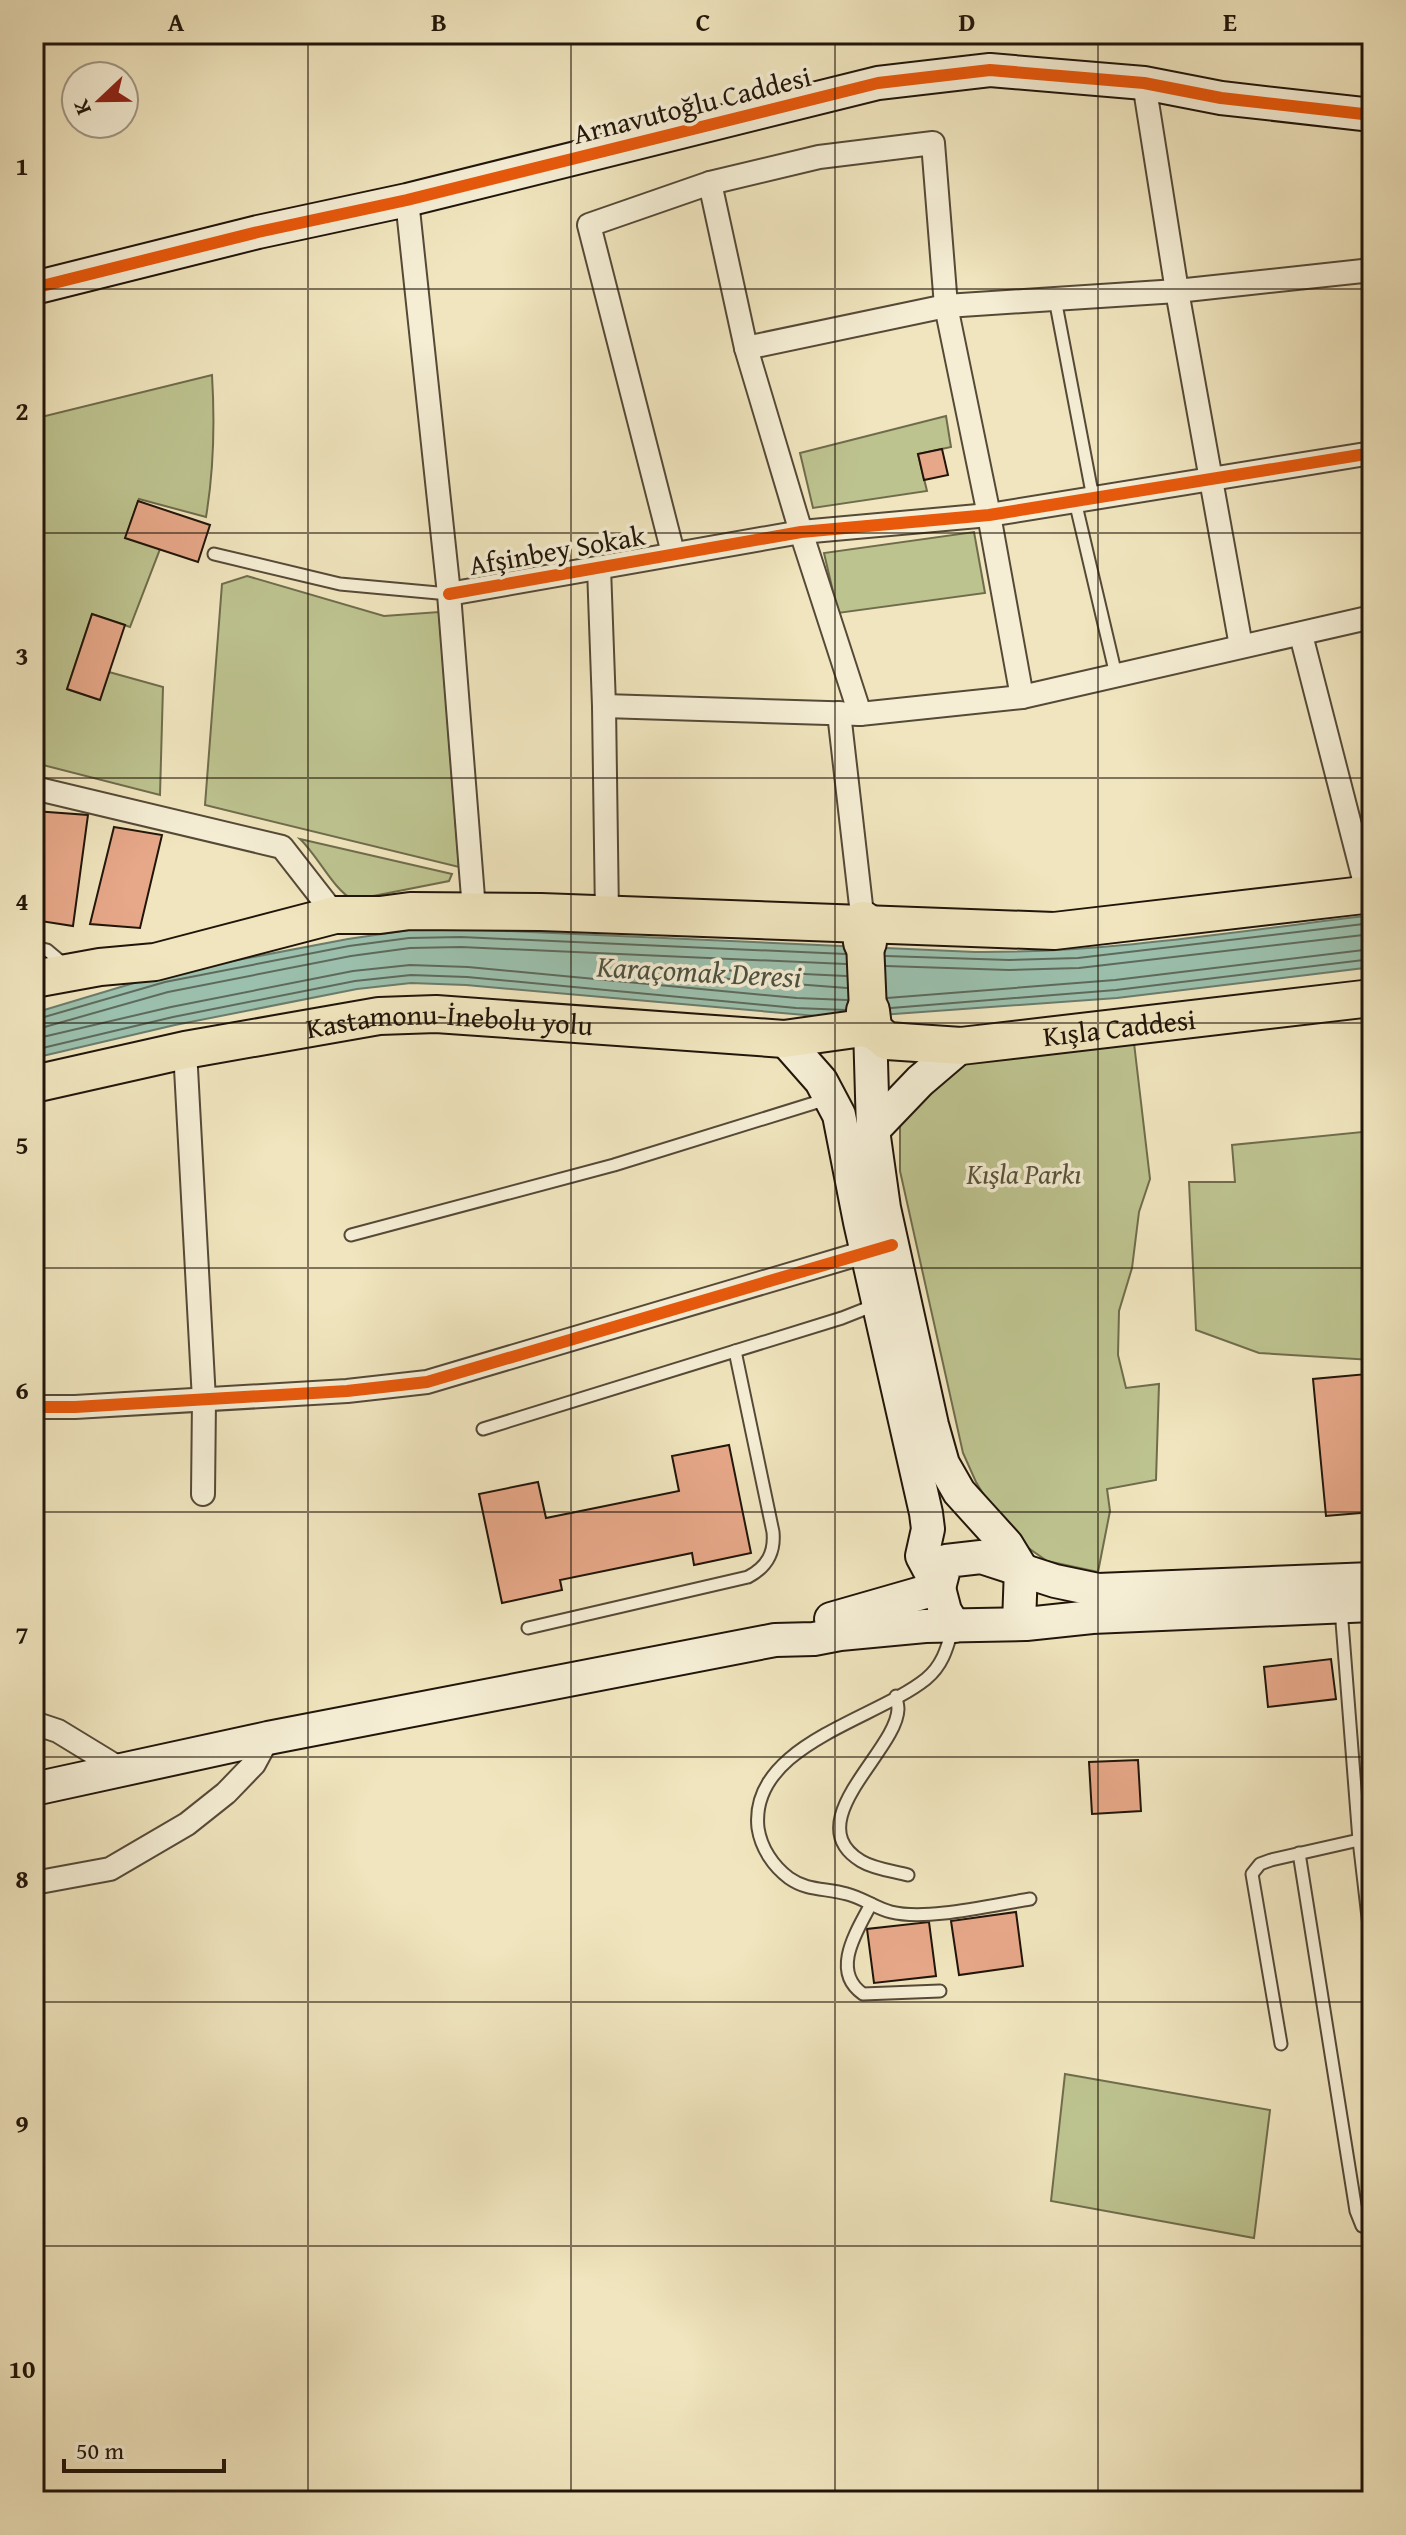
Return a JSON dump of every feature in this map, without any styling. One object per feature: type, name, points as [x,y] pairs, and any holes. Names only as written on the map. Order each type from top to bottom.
[{"type":"main road","name":"Arnavutoğlu Caddesi","points":[[34,288],[258,232],[407,200],[878,83],[990,70],[1144,83],[1221,98],[1372,115]]},
{"type":"main road","points":[[34,979],[155,962],[335,915],[474,910],[607,915],[864,932],[1054,931],[1370,895]]},
{"type":"main road","points":[[864,932],[873,1130],[884,1208],[879,1248],[879,1303],[926,1513],[928,1529],[922,1556],[954,1626]]},
{"type":"main road","name":"Kışla Caddesi","points":[[869,1019],[887,1041],[961,1046],[1372,998]]},
{"type":"main road","name":"Kastamonu-İnebolu yolu","points":[[34,1084],[185,1050],[379,1016],[436,1014],[784,1039],[869,1019]]},
{"type":"main road","points":[[784,1039],[821,1081],[839,1115],[848,1154],[943,1464],[959,1492],[1007,1545],[1021,1568],[1019,1624]]},
{"type":"main road","points":[[873,1130],[920,1081],[961,1046]]},
{"type":"main road","points":[[939,1588],[946,1561],[981,1557],[1055,1581],[1098,1590],[1351,1597]]},
{"type":"main road","points":[[34,1789],[268,1738],[775,1640],[814,1639],[925,1626],[1019,1624],[1351,1597],[1372,1579]]},
{"type":"main road","points":[[775,1640],[822,1622],[939,1588]]},
{"type":"street","points":[[1144,83],[1177,291],[1241,646]]},
{"type":"street","points":[[673,553],[589,225],[710,183],[819,157],[933,143],[946,306],[1022,697]]},
{"type":"street","points":[[710,183],[746,348],[801,532],[850,713],[864,932]]},
{"type":"street","points":[[407,200],[449,594],[474,910]]},
{"type":"street","points":[[746,348],[946,306],[1177,291],[1372,270]]},
{"type":"street","name":"Afşinbey Sokak","points":[[449,594],[801,532],[989,515],[1372,453]]},
{"type":"street","points":[[599,568],[607,915]]},
{"type":"street","points":[[604,706],[850,713],[1022,697],[1372,617]]},
{"type":"street","points":[[1301,635],[1370,895]]},
{"type":"street","points":[[34,788],[282,847],[335,915]]},
{"type":"street","points":[[185,1050],[204,1400],[203,1494]]},
{"type":"street","points":[[34,1407],[347,1391],[427,1382],[879,1248]]},
{"type":"street","points":[[34,1723],[58,1731],[122,1770]]},
{"type":"street","points":[[34,1883],[110,1869],[175,1831],[226,1793],[254,1764],[268,1738]]},
{"type":"lane","points":[[1055,299],[1084,500],[1116,675]]},
{"type":"lane","points":[[214,554],[340,584],[449,594]]},
{"type":"lane","points":[[34,947],[56,956],[71,972]]},
{"type":"lane","points":[[351,1235],[614,1165],[831,1097]]},
{"type":"lane","points":[[483,1429],[842,1318],[879,1303]]},
{"type":"lane","points":[[528,1628],[748,1577],[769,1559],[773,1532],[735,1351]]},
{"type":"lane","points":[[1351,1597],[1359,1840],[1367,1866],[1372,1952]]},
{"type":"lane","points":[[954,1626],[944,1660],[926,1679],[786,1761],[769,1780],[758,1813],[760,1836],[765,1850],[783,1873],[808,1889],[849,1894],[892,1912],[922,1914],[1030,1899]]},
{"type":"lane","points":[[896,1696],[898,1710],[887,1735],[847,1799],[841,1827],[846,1847],[859,1860],[908,1875]]},
{"type":"lane","points":[[1281,2044],[1252,1874],[1260,1864],[1359,1840]]},
{"type":"lane","points":[[1299,1853],[1356,2211],[1362,2226],[1372,2229]]},
{"type":"lane","points":[[871,1904],[846,1962],[849,1980],[855,1988],[863,1994],[940,1991]]},
{"type":"green space","points":[[212,375],[213,446],[206,517],[139,499],[126,537],[160,549],[130,627],[92,614],[67,689],[100,700],[109,672],[163,687],[160,795],[35,763],[37,418]]},
{"type":"green space","points":[[946,416],[951,447],[918,454],[927,491],[813,508],[800,453]]},
{"type":"green space","points":[[974,532],[985,593],[838,613],[824,553]]},
{"type":"green space","points":[[247,576],[384,616],[439,612],[459,867],[205,805],[222,584]]},
{"type":"green space","points":[[300,839],[452,874],[449,881],[353,900],[339,888]]},
{"type":"green space","name":"Kışla Parkı","points":[[1134,1043],[1150,1179],[1139,1212],[1132,1268],[1119,1311],[1118,1355],[1126,1388],[1159,1384],[1156,1480],[1107,1489],[1110,1511],[1098,1572],[1047,1561],[1017,1540],[997,1517],[963,1453],[900,1171],[900,1124],[961,1060]]},
{"type":"green space","points":[[1372,1131],[1372,1360],[1259,1353],[1196,1330],[1189,1182],[1235,1182],[1232,1145]]},
{"type":"green space","points":[[1065,2074],[1270,2110],[1254,2238],[1051,2201]]},
{"type":"water","name":"Karaçomak Deresi","points":[[1372,915],[1372,967],[1117,998],[839,1018],[466,985],[411,983],[357,989],[175,1025],[34,1058],[34,1013],[164,974],[409,930],[461,929],[975,952],[1075,949],[1174,940]]},
{"type":"building","points":[[942,449],[948,475],[924,480],[918,454]]},
{"type":"building","points":[[138,501],[210,525],[198,562],[125,538]]},
{"type":"building","points":[[92,614],[125,625],[100,700],[67,689]]},
{"type":"building","points":[[34,811],[88,815],[73,926],[34,920]]},
{"type":"building","points":[[114,827],[162,835],[140,928],[90,924]]},
{"type":"building","points":[[1367,1374],[1368,1386],[1372,1385],[1372,1512],[1326,1516],[1313,1379]]},
{"type":"building","points":[[729,1445],[751,1553],[694,1565],[692,1553],[560,1580],[562,1590],[502,1603],[479,1494],[538,1482],[546,1518],[679,1491],[672,1456]]},
{"type":"building","points":[[1331,1659],[1336,1699],[1268,1707],[1264,1667]]},
{"type":"building","points":[[1138,1760],[1141,1811],[1092,1814],[1089,1762]]},
{"type":"building","points":[[1016,1912],[1023,1966],[959,1975],[951,1921]]},
{"type":"building","points":[[929,1922],[936,1976],[874,1983],[867,1929]]},
{"type":"cycle path","points":[[34,288],[258,232],[407,200],[878,83],[990,70],[1144,83],[1221,98],[1372,115]]},
{"type":"cycle path","points":[[449,594],[801,532],[989,515],[1372,453]]},
{"type":"cycle path","points":[[34,1407],[347,1391],[427,1382],[892,1245]]}]
